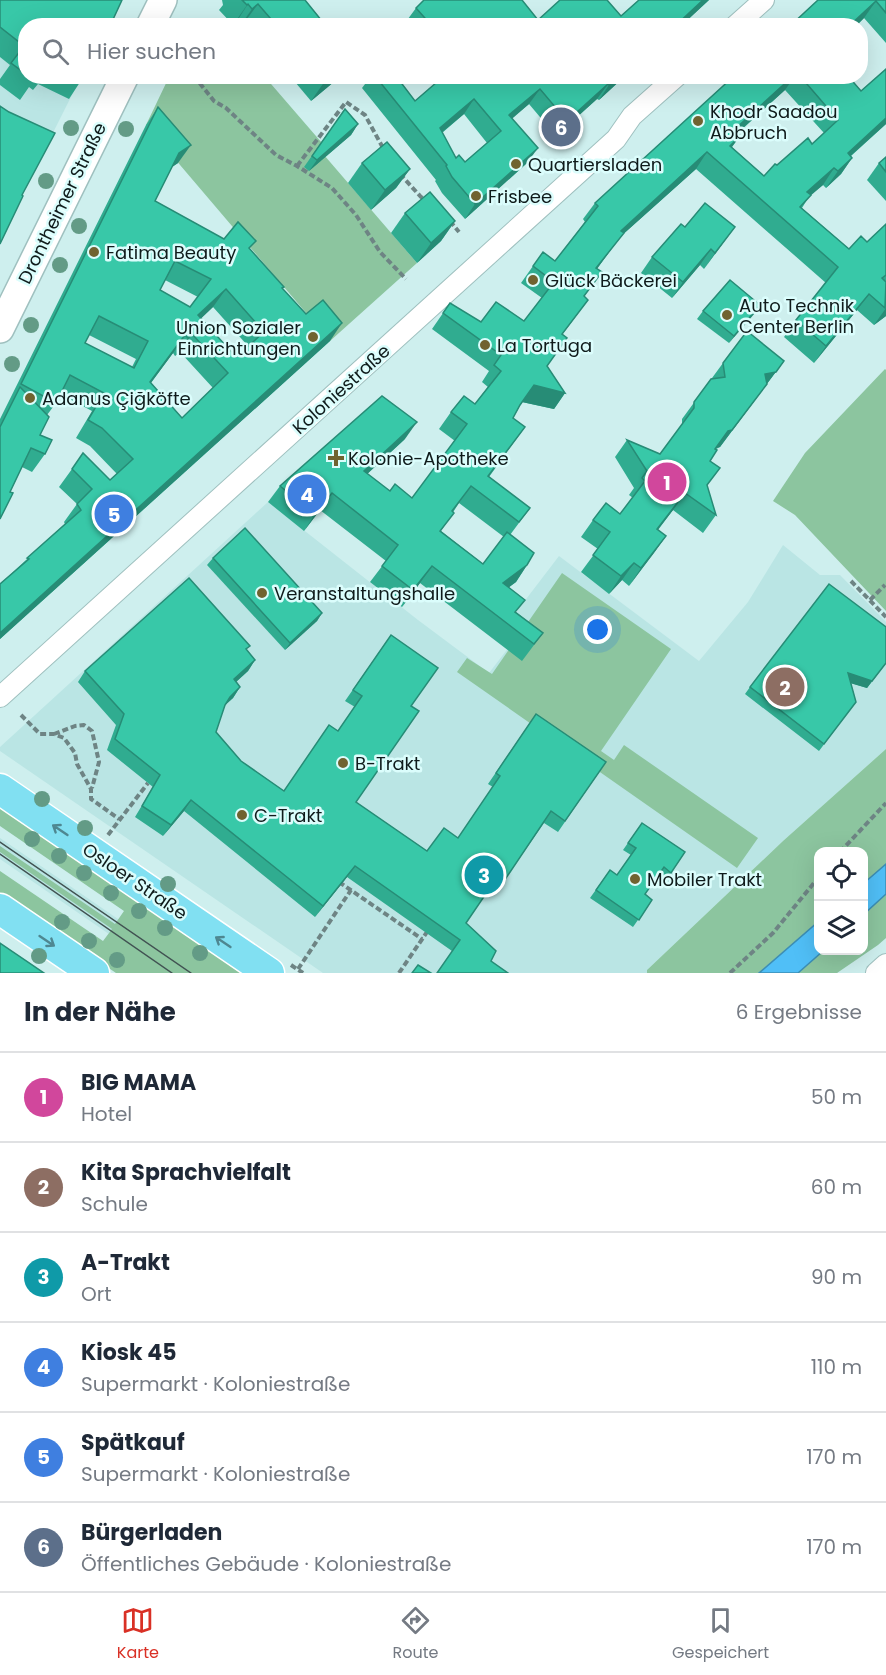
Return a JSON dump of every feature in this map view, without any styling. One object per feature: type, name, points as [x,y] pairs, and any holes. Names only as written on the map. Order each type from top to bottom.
[{"type":"main road","points":[[154,18],[163,0]]},
{"type":"main road","name":"Drontheimer Straße","points":[[0,329],[121,84]]},
{"type":"main road","name":"Osloer Straße","points":[[0,789],[283,971]]},
{"type":"main road","points":[[0,909],[94,973]]},
{"type":"street","points":[[744,18],[764,0]]},
{"type":"street","name":"Koloniestraße","points":[[0,697],[616,139],[632,116],[668,84]]},
{"type":"street","points":[[876,973],[886,964]]},
{"type":"path","points":[[200,84],[214,101],[226,108],[276,155],[332,188],[356,215],[380,252],[406,279]]},
{"type":"path","points":[[297,166],[346,102],[365,115],[387,153]]},
{"type":"path","points":[[398,170],[403,179],[421,197],[429,201]]},
{"type":"path","points":[[448,219],[459,232]]},
{"type":"path","points":[[851,581],[886,617]]},
{"type":"path","points":[[870,600],[885,585]]},
{"type":"path","points":[[21,715],[40,734],[54,734],[84,725],[92,731],[99,762],[91,789],[91,799],[119,819]]},
{"type":"path","points":[[54,734],[64,738],[75,753],[77,764],[91,789]]},
{"type":"path","points":[[106,838],[148,783]]},
{"type":"path","points":[[845,847],[886,803]]},
{"type":"path","points":[[331,877],[422,939]]},
{"type":"path","points":[[730,973],[772,933],[814,884]]},
{"type":"path","points":[[283,971],[351,890]]},
{"type":"path","points":[[399,973],[431,926]]},
{"type":"shaded area","points":[[0,0],[18,18],[18,84],[77,84],[0,238]]},
{"type":"shaded area","points":[[268,502],[489,673],[516,638],[504,628],[559,556],[699,661],[748,602],[783,545],[820,575],[840,575],[886,622],[886,749],[783,841],[648,969],[647,973],[323,973],[0,751],[0,747]]},
{"type":"shaded area","points":[[0,838],[198,973],[109,934],[0,859]]},
{"type":"green space","points":[[166,84],[271,84],[322,143],[318,148],[417,263],[330,341],[146,125]]},
{"type":"green space","points":[[885,369],[886,611],[795,515],[773,501],[805,453]]},
{"type":"green space","points":[[562,573],[671,649],[601,751],[614,760],[624,745],[758,838],[737,868],[457,672],[467,658],[492,674]]},
{"type":"green space","points":[[886,749],[886,938],[868,952],[868,847],[814,847],[814,955],[863,955],[837,973],[647,973],[647,970],[783,841]]},
{"type":"green space","points":[[0,806],[247,973],[116,973],[0,894],[0,871],[103,941],[112,929],[0,852],[0,846],[115,924],[124,911],[0,826]]},
{"type":"water","points":[[886,864],[886,894],[868,910],[868,901],[868,880]]},
{"type":"water","points":[[814,925],[814,955],[818,955],[798,973],[759,973]]},
{"type":"building","points":[[0,0],[122,0],[114,18],[18,18],[18,41],[0,27]]},
{"type":"building","points":[[242,0],[305,0],[320,18],[270,18],[258,4],[252,9]]},
{"type":"building","points":[[424,0],[522,0],[536,18],[425,18],[416,8]]},
{"type":"building","points":[[560,0],[607,0],[621,16],[639,0],[703,0],[684,18],[540,18]]},
{"type":"building","points":[[818,0],[886,0],[886,13],[876,1],[858,18],[799,18]]},
{"type":"building","points":[[18,54],[18,68],[11,63]]},
{"type":"building","points":[[886,69],[886,118],[848,153],[852,158],[838,171],[834,168],[807,192],[811,195],[800,207],[849,249],[861,236],[867,242],[886,224],[886,275],[882,278],[886,282],[885,308],[869,294],[826,346],[796,320],[838,267],[707,152],[621,231],[624,233],[596,268],[602,272],[584,296],[588,300],[562,334],[567,338],[547,366],[565,393],[534,385],[513,418],[525,427],[488,476],[530,508],[519,522],[471,486],[440,531],[483,564],[507,532],[534,553],[527,565],[503,583],[525,600],[515,612],[543,633],[534,644],[432,566],[413,590],[382,566],[398,545],[332,493],[315,514],[280,486],[382,396],[417,422],[364,471],[390,491],[395,484],[412,498],[467,424],[451,412],[464,396],[475,404],[501,371],[494,365],[501,355],[443,313],[450,303],[481,322],[496,302],[524,321],[554,282],[533,266],[543,252],[555,261],[598,206],[595,203],[725,84],[784,84],[735,129],[740,136],[730,146],[764,176],[775,164],[777,165],[808,138],[812,144],[838,120],[807,84],[855,84],[861,91]]},
{"type":"building","points":[[381,84],[402,84],[415,101],[435,84],[608,84],[567,121],[540,89],[509,115],[538,148],[475,204],[452,177],[446,166]],"holes":[[[474,99],[501,131],[465,162],[459,155],[456,158],[440,128]]]},
{"type":"building","points":[[0,106],[55,133],[22,195],[0,244]]},
{"type":"building","points":[[158,107],[191,145],[179,153],[155,201],[224,239],[238,222],[256,241],[249,248],[306,314],[323,300],[342,323],[0,633],[0,584],[81,510],[77,504],[92,489],[72,469],[83,453],[110,480],[133,459],[102,428],[88,420],[104,393],[70,375],[56,403],[21,384]],"holes":[[[175,261],[211,279],[190,307],[160,290]],[[226,289],[264,332],[236,357],[198,315]],[[99,316],[148,341],[134,368],[85,343]],[[192,334],[228,373],[182,418],[150,382],[185,335],[188,338]]]},
{"type":"building","points":[[345,109],[358,124],[317,160],[312,156]]},
{"type":"building","points":[[387,142],[410,169],[385,190],[362,163]]},
{"type":"building","points":[[886,157],[886,172],[879,163]]},
{"type":"building","points":[[430,192],[455,221],[431,243],[405,213]]},
{"type":"building","points":[[705,203],[735,227],[715,253],[711,249],[683,282],[652,257],[681,224],[685,227]]},
{"type":"building","points":[[730,280],[760,305],[734,336],[703,311]]},
{"type":"building","points":[[747,331],[784,361],[776,372],[765,374],[767,384],[715,449],[717,450],[710,461],[720,468],[707,485],[716,515],[685,493],[657,529],[666,536],[641,568],[634,563],[621,576],[593,555],[610,532],[593,520],[606,503],[620,514],[645,481],[642,478],[647,471],[627,440],[660,454],[694,408],[694,402],[711,379],[725,377],[723,363]]},
{"type":"building","points":[[20,387],[49,417],[40,435],[52,440],[45,454],[31,448],[0,519],[0,427]]},
{"type":"building","name":"Veranstaltungshalle","points":[[245,528],[322,613],[290,643],[213,558]]},
{"type":"building","points":[[189,578],[250,646],[246,649],[255,660],[234,679],[240,687],[225,705],[216,732],[241,761],[284,791],[329,725],[338,731],[362,696],[353,690],[391,635],[438,668],[411,706],[419,711],[356,802],[427,851],[444,828],[458,838],[500,776],[496,773],[536,714],[606,762],[565,821],[551,811],[504,881],[498,876],[466,923],[496,951],[491,961],[508,973],[437,973],[460,940],[355,866],[323,906],[191,800],[171,825],[142,806],[160,775],[115,739],[124,714],[85,671]]},
{"type":"building","points":[[829,584],[886,627],[886,663],[872,681],[848,673],[856,702],[824,744],[750,687]]},
{"type":"building","name":"Mobiler Trakt","points":[[642,823],[685,852],[671,873],[664,867],[645,894],[652,900],[639,920],[596,890],[610,870],[617,875],[636,848],[628,843]]},
{"type":"building","points":[[0,943],[44,973],[0,973]]},
{"type":"building","points":[[418,965],[431,973],[412,973]]},
{"type":"tram line","points":[[0,842],[191,973]]},
{"type":"tram line","points":[[0,854],[172,973]]},
{"type":"place","name":"Khodr Saadou Abbruch","points":[[698,121]]},
{"type":"place","name":"Bürgerladen","points":[[561,127]]},
{"type":"place","name":"Quartiersladen","points":[[516,164]]},
{"type":"place","name":"Frisbee","points":[[476,196]]},
{"type":"place","name":"Fatima Beauty","points":[[94,252]]},
{"type":"place","name":"Glück Bäckerei","points":[[533,280]]},
{"type":"place","name":"Auto Technik Center Berlin","points":[[727,315]]},
{"type":"place","name":"Union Sozialer Einrichtungen","points":[[313,337]]},
{"type":"place","name":"La Tortuga","points":[[485,345]]},
{"type":"place","name":"Adanus Çiğköfte","points":[[30,398]]},
{"type":"place","name":"Kolonie-Apotheke","points":[[336,458]]},
{"type":"place","name":"BIG MAMA","points":[[667,482]]},
{"type":"place","name":"Kiosk 45","points":[[307,494]]},
{"type":"place","name":"Spätkauf","points":[[114,514]]},
{"type":"place","name":"Veranstaltungshalle","points":[[262,593]]},
{"type":"place","name":"Kita Sprachvielfalt","points":[[785,687]]},
{"type":"place","name":"B-Trakt","points":[[343,763]]},
{"type":"place","name":"C-Trakt","points":[[242,815]]},
{"type":"place","name":"A-Trakt","points":[[484,875]]},
{"type":"place","name":"Mobiler Trakt","points":[[635,879]]}]
